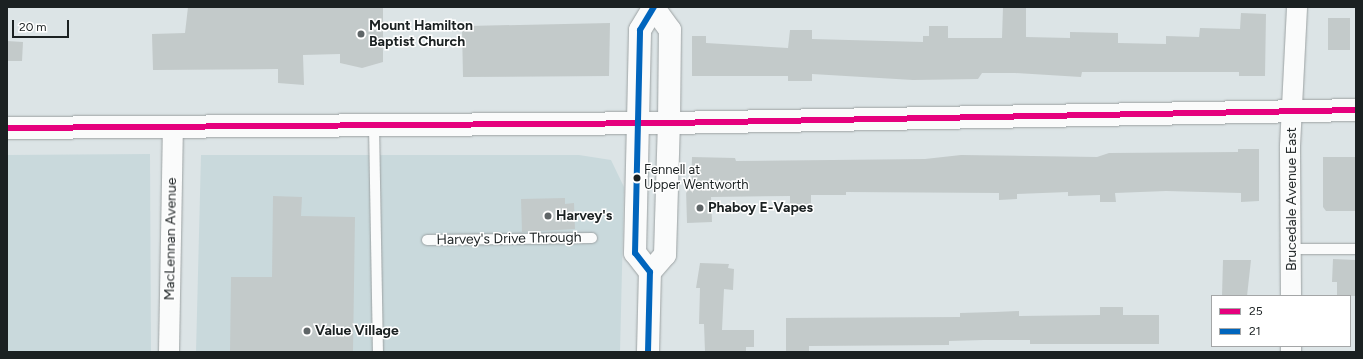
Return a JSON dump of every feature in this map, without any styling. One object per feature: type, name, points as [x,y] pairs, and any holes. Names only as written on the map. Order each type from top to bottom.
[{"type":"main road","points":[[648,352],[650,272],[635,253],[640,30],[654,7],[670,30],[669,123],[665,255],[650,272]]},
{"type":"main road","points":[[7,128],[669,123],[1356,110]]},
{"type":"street","name":"Brucedale Avenue East","points":[[1291,295],[1293,111],[1297,7]]},
{"type":"street","name":"MacLennan Avenue","points":[[169,352],[173,126]]},
{"type":"lane","points":[[374,125],[378,352]]},
{"type":"lane","name":"Harvey's Drive Through","points":[[427,240],[592,238]]},
{"type":"lane","points":[[1292,248],[1356,249]]},
{"type":"shaded area","points":[[150,154],[151,352],[7,352],[7,155]]},
{"type":"shaded area","points":[[201,155],[579,155],[611,160],[624,187],[620,352],[196,352]]},
{"type":"building","points":[[188,7],[383,7],[383,62],[362,68],[340,63],[340,54],[303,55],[304,85],[278,83],[278,69],[153,70],[152,34],[185,33]]},
{"type":"building","points":[[1003,7],[1026,7],[1026,37],[1070,38],[1070,32],[1118,33],[1118,43],[1166,44],[1166,36],[1199,37],[1200,28],[1240,29],[1241,13],[1266,14],[1265,76],[1239,76],[1239,72],[1082,72],[1081,77],[1015,73],[982,73],[978,79],[913,80],[812,74],[812,81],[788,81],[788,76],[692,76],[692,36],[706,36],[706,43],[788,48],[790,30],[812,30],[812,39],[923,42],[923,36],[929,36],[929,26],[948,26],[948,38],[1002,38]]},
{"type":"building","points":[[1328,18],[1350,18],[1350,50],[1328,50]]},
{"type":"building","points":[[610,23],[609,76],[463,77],[462,29],[468,29],[468,26]]},
{"type":"building","points":[[7,41],[23,42],[22,61],[7,61]]},
{"type":"building","points":[[1238,149],[1259,149],[1259,201],[1241,202],[1241,193],[1166,191],[1115,193],[1116,202],[1100,202],[1100,195],[1068,196],[1068,192],[1017,194],[1017,199],[999,200],[999,193],[846,192],[846,195],[811,195],[811,204],[790,204],[790,196],[711,197],[712,222],[687,223],[686,189],[691,189],[692,157],[735,158],[736,161],[925,159],[961,155],[1097,157],[1109,153],[1238,152]]},
{"type":"building","points":[[1323,157],[1356,157],[1356,211],[1326,211],[1323,207]]},
{"type":"building","points":[[273,196],[302,197],[301,216],[355,217],[353,352],[230,352],[231,277],[272,277]]},
{"type":"building","name":"Harvey's","points":[[565,198],[565,204],[574,203],[575,229],[522,232],[521,199]]},
{"type":"building","points":[[1333,259],[1356,260],[1356,296],[1337,295],[1337,282],[1332,282]]},
{"type":"building","points":[[1223,260],[1251,260],[1247,295],[1222,295]]},
{"type":"building","points":[[700,263],[729,264],[728,268],[734,269],[733,290],[724,289],[722,330],[754,330],[754,347],[746,347],[746,352],[705,352],[704,324],[699,324],[700,288],[696,288]]},
{"type":"building","points":[[1100,307],[1123,307],[1123,315],[1159,315],[1159,344],[1030,344],[1030,340],[984,340],[949,341],[949,345],[809,346],[809,351],[786,351],[786,318],[960,317],[960,313],[1019,311],[1019,316],[1100,315]]},
{"type":"transit line","name":"21","points":[[648,352],[650,272],[635,253],[640,30],[654,7]]},
{"type":"transit line","name":"25","points":[[7,128],[669,123],[1356,110]]},
{"type":"place","name":"Mount Hamilton Baptist Church","points":[[361,34]]},
{"type":"place","name":"Fennell at Upper Wentworth","points":[[637,178]]},
{"type":"place","name":"Phaboy E-Vapes","points":[[700,208]]},
{"type":"place","name":"Harvey's","points":[[548,216]]},
{"type":"place","name":"Value Village","points":[[307,331]]}]
